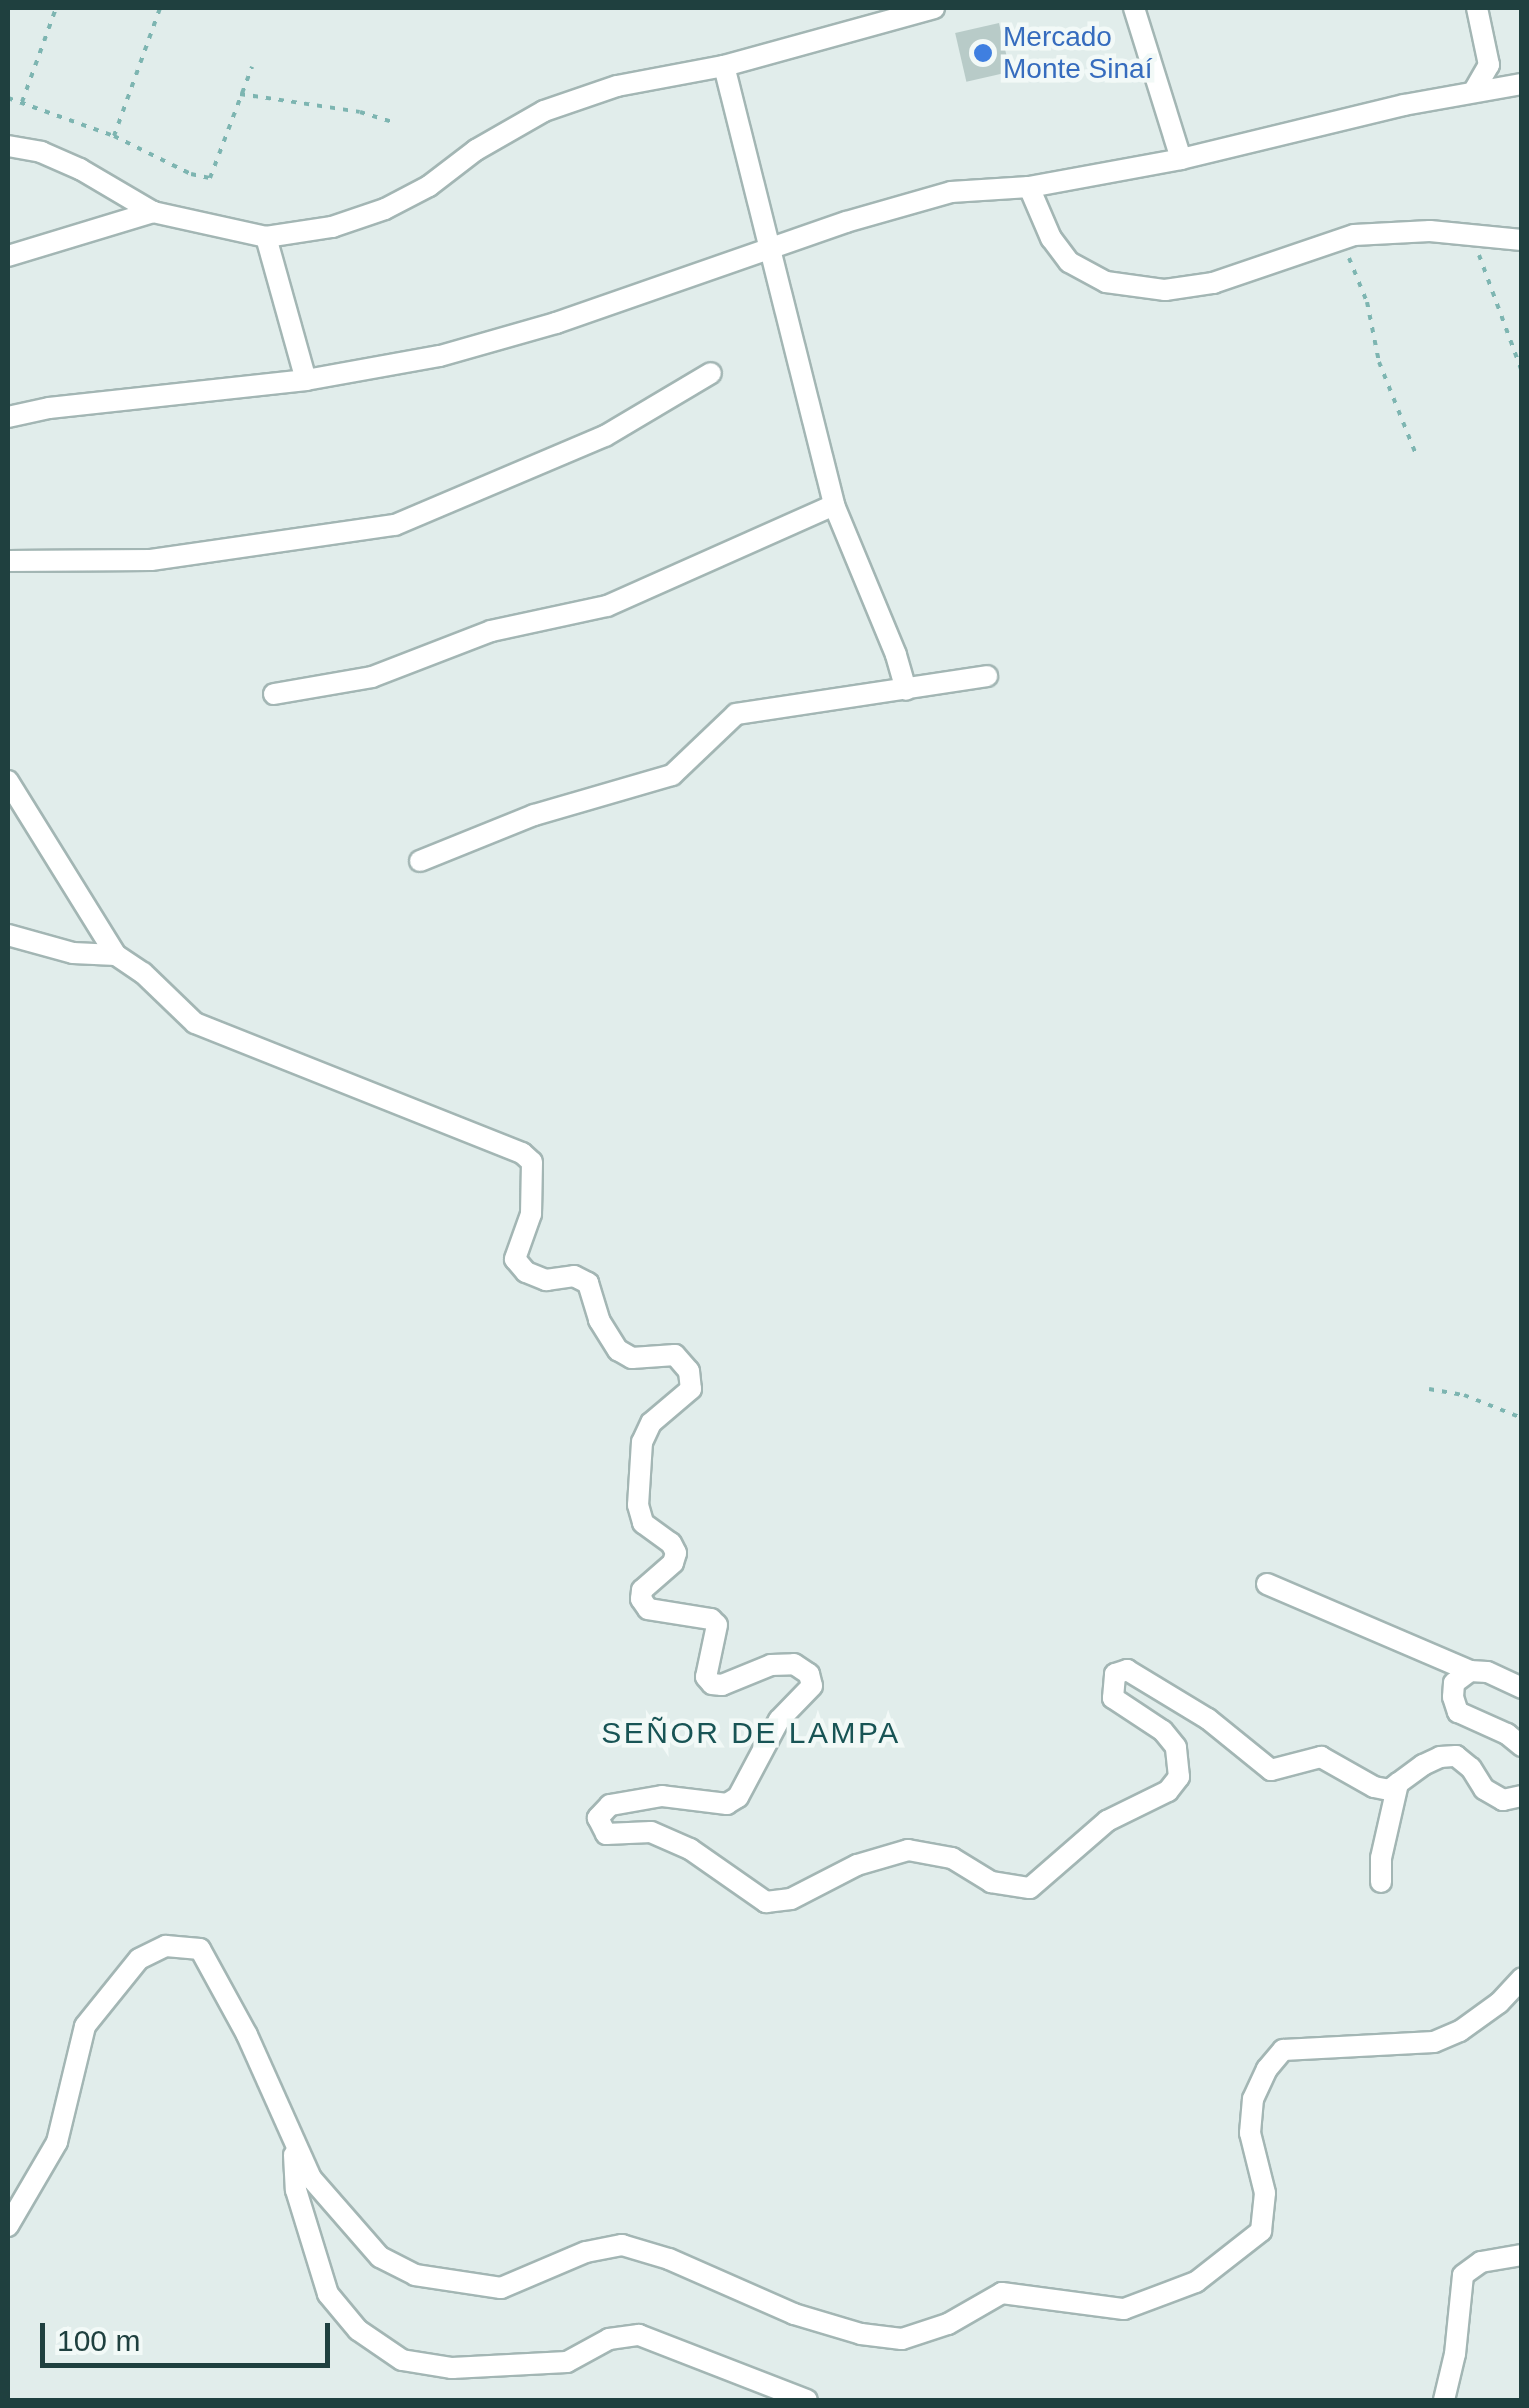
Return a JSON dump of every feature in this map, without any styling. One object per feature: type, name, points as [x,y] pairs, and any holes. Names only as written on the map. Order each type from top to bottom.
[{"type":"street","points":[[8,146],[41,152],[80,168],[153,212],[266,237],[332,227],[385,209],[429,186],[476,150],[544,111],[618,86],[724,66],[934,8]]},
{"type":"street","points":[[1134,8],[1180,159]]},
{"type":"street","points":[[1475,90],[1489,65],[1477,8]]},
{"type":"street","points":[[724,66],[834,506],[896,655],[906,690]]},
{"type":"street","points":[[8,417],[49,408],[306,380],[440,356],[523,332],[771,246],[951,192],[1029,187],[1180,159],[1475,90],[1522,84]]},
{"type":"street","points":[[1029,187],[1051,238],[1068,262],[1106,282],[1165,290],[1212,283],[1340,239],[1390,232],[1477,232],[1522,240]]},
{"type":"street","points":[[8,256],[153,212]]},
{"type":"street","points":[[266,237],[306,380]]},
{"type":"street","points":[[8,561],[151,560],[381,528],[605,436],[656,410],[712,374]]},
{"type":"street","points":[[274,694],[372,677],[491,631],[607,606],[834,506]]},
{"type":"street","points":[[420,861],[534,814],[672,775],[736,714],[987,676]]},
{"type":"street","points":[[8,781],[116,955],[143,973],[195,1024],[522,1153],[532,1162],[531,1214],[515,1259],[526,1272],[546,1280],[574,1276],[588,1283],[599,1320],[618,1350],[632,1358],[675,1355],[689,1371],[691,1390],[651,1422],[642,1442],[638,1504],[642,1523],[671,1543],[676,1553],[673,1563],[642,1590],[641,1599],[648,1609],[710,1619],[717,1626],[706,1677],[712,1684],[722,1685],[771,1665],[794,1664],[809,1674],[812,1686],[779,1720],[738,1797],[727,1804],[662,1796],[610,1805],[598,1818],[606,1834],[651,1832],[690,1850],[766,1902],[791,1898],[858,1865],[908,1850],[952,1858],[991,1882],[1030,1888],[1107,1821],[1168,1791],[1179,1777],[1176,1747],[1163,1730],[1113,1698],[1115,1674],[1127,1670],[1208,1719],[1271,1770],[1321,1758],[1374,1787],[1389,1790],[1440,1756],[1456,1756],[1502,1800],[1522,1796]]},
{"type":"street","points":[[8,935],[72,953],[116,955]]},
{"type":"street","points":[[1267,1584],[1470,1671],[1486,1672],[1522,1688]]},
{"type":"street","points":[[1470,1671],[1454,1683],[1458,1712],[1508,1734],[1522,1746]]},
{"type":"street","points":[[1380,1882],[1398,1783]]},
{"type":"street","points":[[8,2226],[57,2142],[85,2026],[139,1960],[166,1946],[200,1949],[247,2035],[311,2178],[364,2242],[390,2265],[426,2279],[501,2288],[586,2252],[622,2244],[670,2259],[794,2314],[861,2334],[902,2338],[922,2335],[1002,2293],[1124,2309],[1196,2282],[1262,2230],[1265,2205],[1250,2132],[1253,2099],[1267,2068],[1283,2050],[1434,2042],[1460,2031],[1499,2003],[1522,1978]]},
{"type":"street","points":[[294,2147],[296,2190],[328,2294],[358,2330],[402,2360],[452,2368],[566,2362],[609,2338],[639,2335],[806,2400]]},
{"type":"street","points":[[1444,2400],[1455,2354],[1463,2275],[1482,2262],[1522,2255]]},
{"type":"path","points":[[22,102],[56,8]]},
{"type":"path","points":[[114,136],[160,8]]},
{"type":"path","points":[[8,98],[114,136],[191,174],[210,178],[252,67]]},
{"type":"path","points":[[240,94],[360,112],[395,123]]},
{"type":"path","points":[[1477,232],[1484,270],[1522,372]]},
{"type":"path","points":[[1340,239],[1367,302],[1380,362],[1415,452]]},
{"type":"path","points":[[1429,1390],[1464,1396],[1522,1418]]},
{"type":"building","name":"Mercado Monte Sinaí","points":[[999,23],[1010,72],[966,82],[955,33]]},
{"type":"place","name":"Mercado Monte Sinaí","points":[[983,53]]},
{"type":"district","name":"SEÑOR DE LAMPA","points":[[751,1733]]}]
